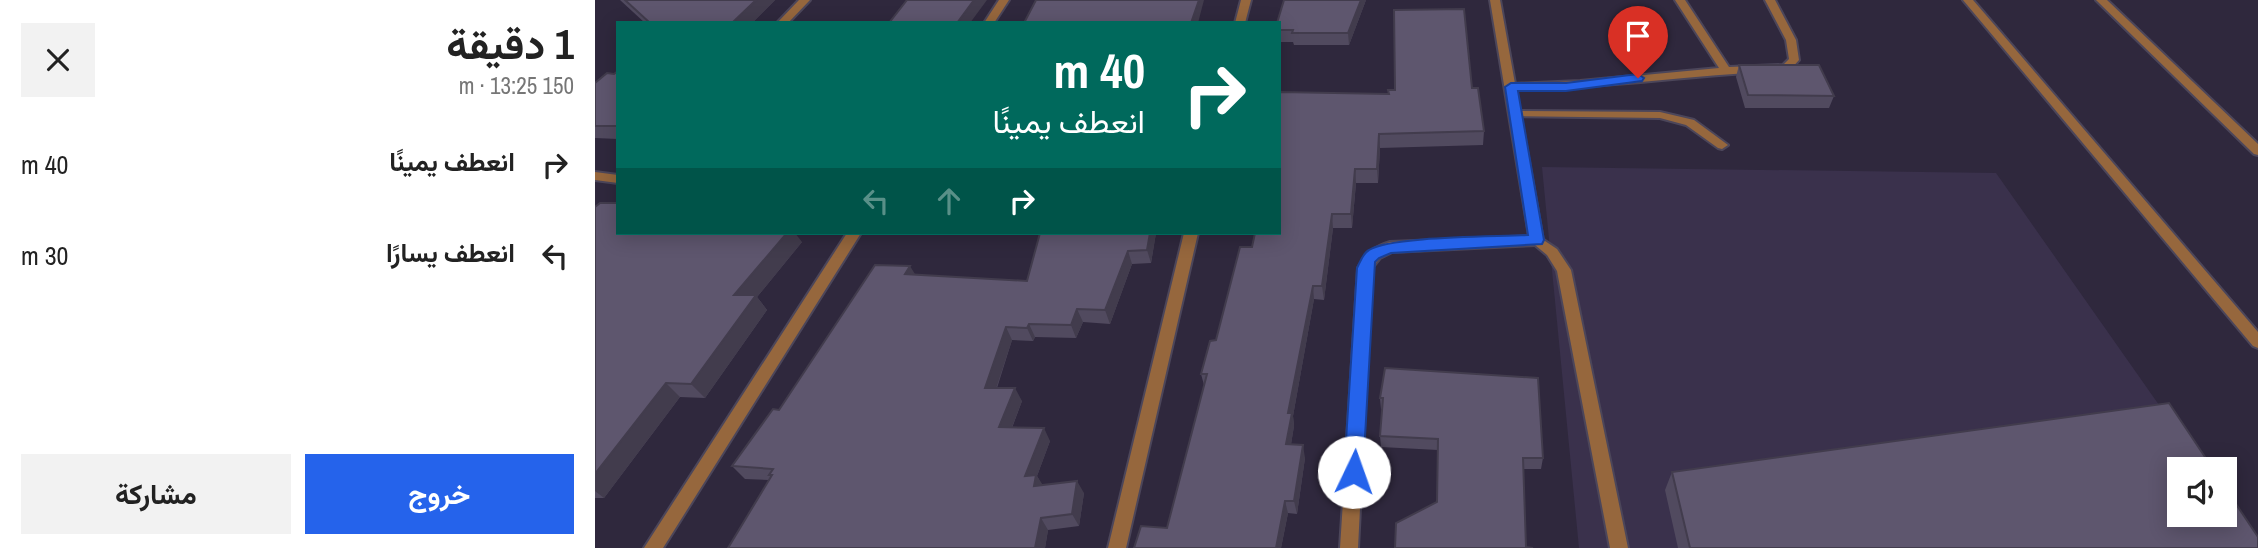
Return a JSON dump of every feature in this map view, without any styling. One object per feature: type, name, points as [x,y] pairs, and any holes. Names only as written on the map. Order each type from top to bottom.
[{"type":"street","points":[[784,21],[805,0]]},
{"type":"street","points":[[990,21],[1003,0]]},
{"type":"street","points":[[1240,21],[1245,0]]},
{"type":"street","points":[[1495,0],[1536,240]]},
{"type":"street","points":[[1680,0],[1724,68]]},
{"type":"street","points":[[1511,87],[1566,87],[1724,68],[1786,68],[1794,60],[1791,40],[1770,0]]},
{"type":"street","points":[[1968,0],[2258,342]]},
{"type":"street","points":[[2101,0],[2258,151]]},
{"type":"street","points":[[1516,114],[1660,115],[1690,122],[1722,145]]},
{"type":"street","points":[[595,176],[616,179]]},
{"type":"street","points":[[653,548],[853,235]]},
{"type":"street","points":[[1117,548],[1191,235]]},
{"type":"street","points":[[1349,548],[1365,268],[1368,261],[1373,254],[1389,247],[1536,240],[1552,252],[1564,270],[1619,548]]},
{"type":"shaded area","points":[[1542,167],[1996,173],[2196,457],[2167,457],[2167,527],[2237,527],[2258,548],[1579,548]]},
{"type":"building","points":[[625,0],[756,0],[734,21],[648,21]]},
{"type":"building","points":[[907,0],[974,0],[958,21],[891,21]]},
{"type":"building","points":[[1036,0],[1199,0],[1192,21],[1025,21]]},
{"type":"building","points":[[1284,0],[1361,0],[1348,33],[1292,33],[1293,30],[1281,30],[1281,21],[1278,21]]},
{"type":"building","points":[[1464,9],[1472,88],[1478,88],[1484,131],[1379,134],[1377,169],[1355,169],[1351,214],[1332,214],[1322,286],[1313,286],[1288,413],[1292,413],[1286,444],[1303,445],[1294,501],[1285,501],[1276,548],[1134,548],[1141,526],[1167,528],[1207,374],[1201,374],[1210,341],[1216,340],[1240,247],[1252,247],[1255,235],[1281,235],[1281,92],[1389,94],[1388,90],[1395,90],[1394,10]]},
{"type":"building","points":[[1739,65],[1819,65],[1834,96],[1748,95]]},
{"type":"building","points":[[616,72],[616,126],[595,126],[595,83],[607,73]]},
{"type":"building","points":[[600,203],[616,203],[616,235],[785,235],[734,295],[756,295],[691,384],[666,383],[595,474],[595,207]]},
{"type":"building","points":[[1039,235],[1150,235],[1147,250],[1128,251],[1105,310],[1077,309],[1071,325],[1029,324],[1027,328],[1006,327],[985,388],[1015,388],[999,427],[1044,428],[1025,476],[1036,475],[1034,486],[1077,481],[1072,514],[1041,518],[1035,548],[728,548],[772,475],[769,475],[773,469],[732,466],[773,409],[779,410],[875,265],[910,266],[905,274],[1027,281]]},
{"type":"building","points":[[1385,368],[1538,378],[1543,458],[1523,458],[1526,547],[1533,548],[1395,548],[1396,523],[1437,502],[1438,439],[1380,436],[1383,398],[1380,398]]},
{"type":"building","points":[[2169,403],[2205,457],[2167,457],[2167,527],[2237,527],[2237,506],[2258,537],[2258,548],[1690,548],[1672,472]]},
{"type":"route","points":[[1354,472],[1365,268],[1373,254],[1389,247],[1536,240],[1511,87],[1566,87],[1638,78]]}]
